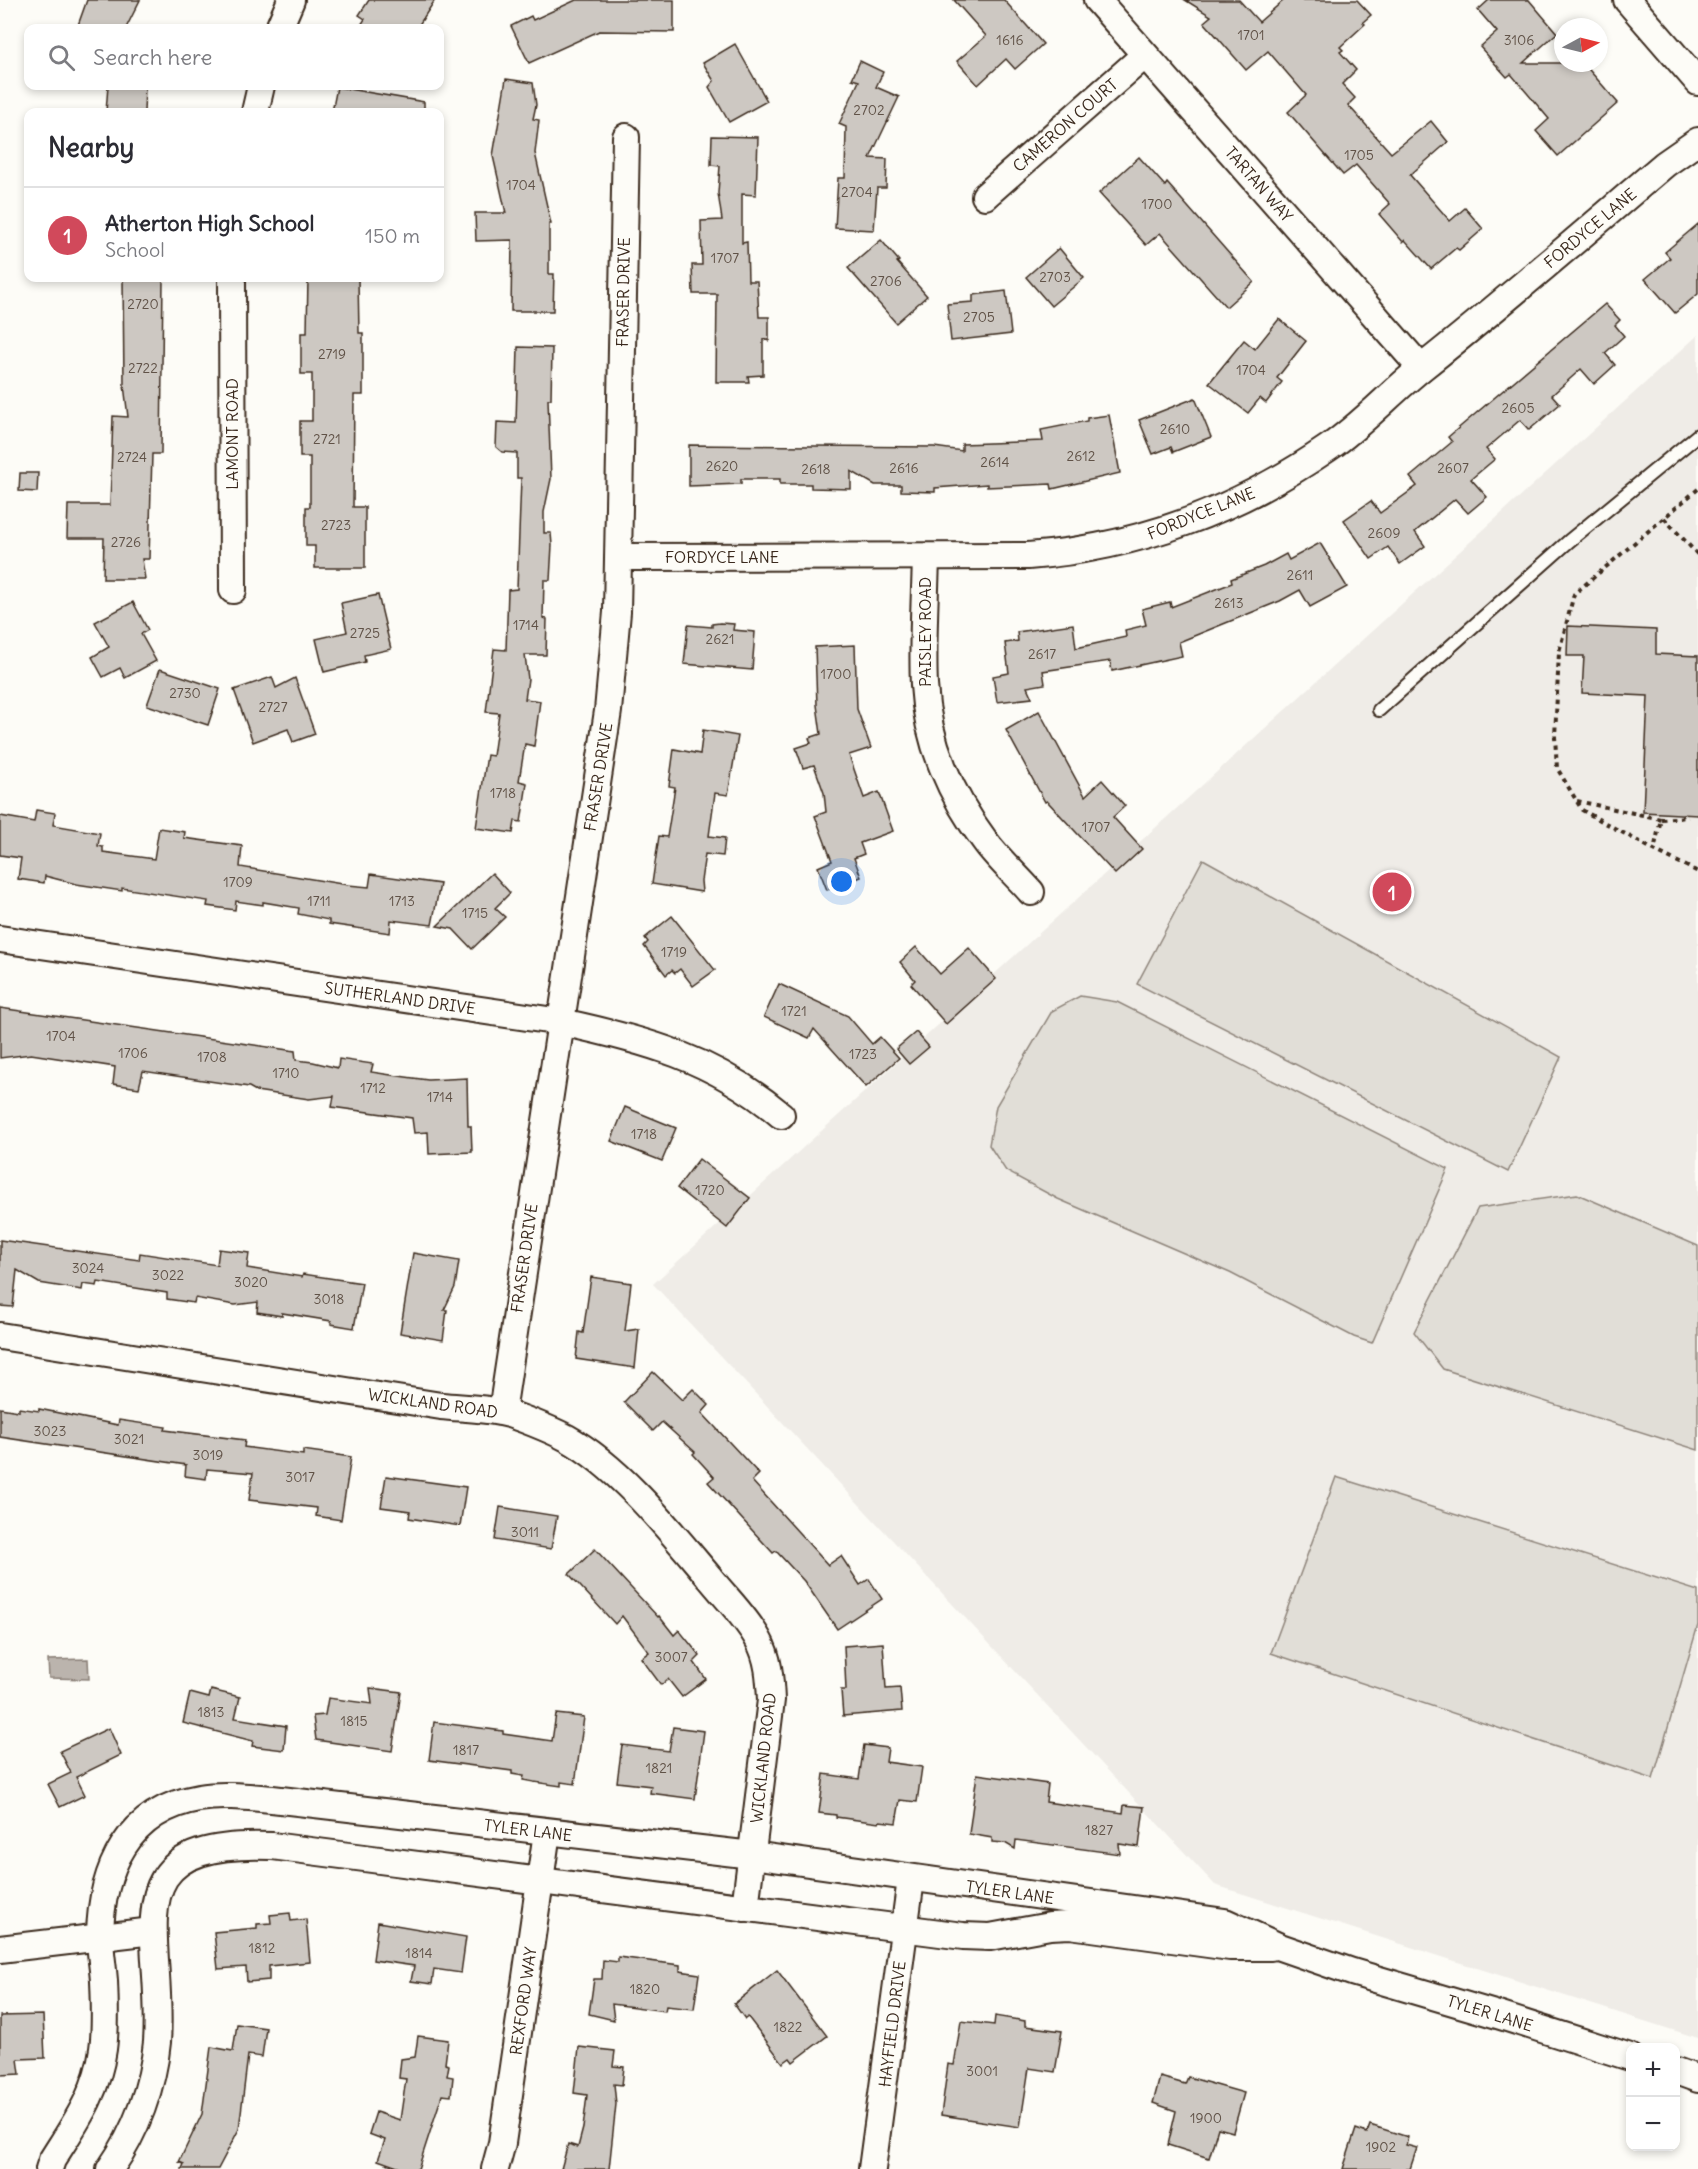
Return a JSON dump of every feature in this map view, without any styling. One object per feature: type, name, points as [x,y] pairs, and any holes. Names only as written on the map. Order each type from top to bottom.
[{"type":"street","points":[[281,24],[291,0]]},
{"type":"street","name":"TARTAN WAY","points":[[1097,0],[1421,368]]},
{"type":"street","points":[[1627,0],[1698,82]]},
{"type":"street","name":"CAMERON COURT","points":[[985,196],[1145,55]]},
{"type":"street","points":[[256,108],[260,90]]},
{"type":"street","name":"FRASER DRIVE","points":[[502,1412],[608,711],[617,612],[619,557],[626,137]]},
{"type":"street","name":"FORDYCE LANE","points":[[619,557],[1028,556],[1068,553],[1144,537],[1177,526],[1257,491],[1328,448],[1665,164],[1698,141]]},
{"type":"street","name":"LAMONT ROAD","points":[[232,282],[233,590]]},
{"type":"street","name":"PAISLEY ROAD","points":[[926,557],[924,687],[931,731],[939,758],[953,792],[985,842],[1031,892]]},
{"type":"street","name":"SUTHERLAND DRIVE","points":[[0,939],[561,1022],[624,1036],[684,1055],[719,1072],[755,1092],[782,1114]]},
{"type":"street","name":"WICKLAND ROAD","points":[[0,1336],[441,1406],[502,1412],[566,1437],[614,1473],[665,1525],[742,1617],[758,1639],[766,1657],[771,1700],[745,1908]]},
{"type":"street","name":"TYLER LANE","points":[[49,2169],[52,2160],[91,2098],[97,2080],[103,2049],[104,2015],[100,1936],[104,1902],[112,1867],[126,1839],[142,1823],[179,1803],[201,1798],[230,1796],[272,1799],[752,1855],[911,1879],[1167,1926]]},
{"type":"street","name":"REXFORD WAY","points":[[495,2169],[502,2144],[547,1832]]},
{"type":"street","name":"TYLER LANE","points":[[110,2169],[124,2146],[151,2082],[157,2041],[153,1909],[157,1892],[166,1875],[180,1861],[191,1855],[243,1845],[272,1846],[963,1936],[990,1937],[1050,1926],[1167,1926],[1225,1922],[1280,1947],[1352,1972],[1626,2056]]},
{"type":"street","name":"HAYFIELD DRIVE","points":[[872,2169],[911,1879]]},
{"type":"street","points":[[0,1948],[153,1931]]},
{"type":"street","points":[[1680,2073],[1698,2079]]},
{"type":"lane","points":[[1379,710],[1569,541],[1698,435]]},
{"type":"path","points":[[1698,489],[1574,594],[1558,652],[1555,737],[1557,768],[1582,810],[1698,872]]},
{"type":"path","points":[[1664,518],[1698,555]]},
{"type":"path","points":[[1576,801],[1661,819],[1688,817]]},
{"type":"path","points":[[1654,850],[1661,819]]},
{"type":"shaded area","points":[[1698,335],[1698,2038],[1215,1885],[653,1284]]},
{"type":"shaded area","points":[[1203,859],[1561,1057],[1508,1172],[1137,984]]},
{"type":"shaded area","points":[[1080,996],[1117,1002],[1448,1169],[1372,1343],[1354,1337],[1230,1273],[1058,1199],[1006,1171],[989,1145],[996,1106],[1052,1011]]},
{"type":"shaded area","points":[[1577,1194],[1698,1246],[1698,1450],[1443,1369],[1414,1332],[1478,1208]]},
{"type":"shaded area","points":[[1336,1477],[1698,1591],[1698,1625],[1653,1779],[1271,1653]]},
{"type":"shaded area","points":[[88,1659],[89,1679],[49,1678],[48,1660]]},
{"type":"building","points":[[87,0],[140,0],[128,24],[78,24]]},
{"type":"building","points":[[369,0],[435,0],[420,24],[362,24],[365,19],[359,15]]},
{"type":"building","points":[[576,0],[674,0],[674,32],[599,31],[529,63],[511,26],[531,16],[533,20]]},
{"type":"building","points":[[954,0],[1004,0],[1043,44],[1015,69],[1006,59],[978,85],[957,61],[986,36]]},
{"type":"building","points":[[1185,0],[1239,0],[1259,22],[1284,0],[1357,0],[1371,15],[1363,22],[1365,24],[1340,47],[1343,50],[1340,52],[1356,70],[1342,84],[1355,98],[1348,105],[1391,153],[1431,121],[1448,142],[1410,175],[1450,221],[1465,208],[1483,229],[1459,250],[1456,248],[1431,269],[1379,214],[1390,204],[1356,165],[1343,175],[1288,112],[1306,95],[1268,51],[1246,70],[1204,22],[1211,16]]},
{"type":"building","points":[[1489,0],[1529,0],[1554,29],[1554,36],[1523,63],[1554,63],[1554,72],[1591,72],[1618,103],[1558,156],[1536,131],[1549,119],[1511,74],[1507,77],[1480,47],[1497,32],[1478,10]]},
{"type":"building","points":[[735,44],[767,101],[729,122],[709,87],[714,81],[703,63]]},
{"type":"building","points":[[860,61],[883,72],[876,87],[899,97],[870,158],[887,159],[886,188],[877,188],[874,230],[835,228],[838,178],[845,178],[846,127],[839,124],[859,81],[852,79]]},
{"type":"building","points":[[506,79],[533,83],[536,105],[533,119],[539,120],[535,153],[551,224],[549,224],[549,274],[554,274],[553,311],[511,311],[512,240],[476,241],[475,213],[506,213],[493,156]]},
{"type":"building","points":[[108,90],[145,90],[144,108],[106,108]]},
{"type":"building","points":[[336,90],[354,90],[424,102],[424,108],[333,108]]},
{"type":"building","points":[[712,136],[758,137],[756,195],[742,194],[742,243],[747,242],[748,281],[757,281],[759,317],[769,317],[769,341],[763,339],[763,375],[748,376],[749,382],[716,382],[717,294],[693,294],[692,265],[702,265],[701,221],[722,220],[718,193],[720,166],[711,165]]},
{"type":"building","points":[[1139,157],[1165,186],[1167,183],[1254,282],[1226,307],[1160,233],[1146,245],[1099,193]]},
{"type":"building","points":[[1698,224],[1698,294],[1675,313],[1645,279],[1670,258],[1665,252]]},
{"type":"building","points":[[881,240],[927,296],[896,323],[848,268]]},
{"type":"building","points":[[1059,248],[1084,278],[1051,306],[1026,277]]},
{"type":"building","points":[[123,282],[163,282],[161,454],[152,454],[149,559],[142,559],[145,579],[103,579],[104,538],[67,538],[68,505],[110,505],[113,416],[128,417],[124,385]]},
{"type":"building","points":[[308,282],[358,282],[359,333],[363,333],[363,395],[354,395],[353,507],[365,507],[365,568],[315,568],[315,546],[306,546],[306,507],[310,507],[310,457],[300,457],[300,421],[312,421],[312,374],[301,374],[301,333],[307,333]]},
{"type":"building","points":[[1006,291],[1011,334],[951,341],[947,304],[973,302],[973,295]]},
{"type":"building","points":[[1605,304],[1620,320],[1615,325],[1624,336],[1605,353],[1615,365],[1594,384],[1581,369],[1552,395],[1560,404],[1529,430],[1520,420],[1486,449],[1495,459],[1471,479],[1487,497],[1468,513],[1455,499],[1415,532],[1425,546],[1400,564],[1388,547],[1371,559],[1344,520],[1371,501],[1380,513],[1417,486],[1410,477],[1452,442],[1448,437]]},
{"type":"building","points":[[1279,319],[1306,341],[1277,378],[1282,382],[1266,403],[1260,398],[1248,413],[1209,383],[1244,340],[1255,349]]},
{"type":"building","points":[[518,347],[552,348],[551,399],[548,399],[551,479],[544,512],[544,533],[551,533],[552,545],[550,580],[544,580],[543,618],[547,619],[546,655],[525,655],[528,679],[525,699],[540,701],[534,746],[525,744],[519,781],[527,783],[521,822],[515,821],[513,833],[476,828],[487,755],[493,756],[499,713],[486,712],[494,649],[506,650],[508,590],[517,589],[521,478],[517,478],[517,453],[502,452],[496,447],[497,422],[516,423]]},
{"type":"building","points":[[1195,398],[1211,437],[1173,452],[1171,447],[1153,454],[1139,420]]},
{"type":"building","points":[[1109,415],[1120,473],[1052,489],[1051,484],[987,487],[987,484],[935,488],[935,492],[901,491],[901,485],[875,485],[851,471],[851,489],[811,488],[811,484],[780,484],[780,479],[741,479],[741,484],[689,486],[689,445],[934,447],[962,451],[962,444],[1043,441],[1041,430],[1087,421],[1087,418]]},
{"type":"building","points":[[20,473],[38,473],[37,492],[19,491]]},
{"type":"building","points":[[1320,543],[1347,587],[1310,607],[1300,590],[1280,601],[1179,642],[1182,656],[1112,671],[1110,661],[1043,671],[1045,684],[1027,687],[1032,698],[997,702],[993,676],[1009,673],[1005,643],[1018,641],[1017,632],[1073,624],[1076,648],[1126,637],[1125,630],[1146,625],[1142,609],[1170,602],[1171,607],[1232,583],[1231,579],[1264,566],[1286,554],[1289,560]]},
{"type":"building","points":[[378,595],[391,649],[364,655],[365,662],[324,672],[316,639],[347,632],[341,603]]},
{"type":"building","points":[[133,602],[148,630],[141,634],[156,661],[125,678],[120,668],[103,677],[92,657],[109,647],[95,622]]},
{"type":"building","points":[[712,624],[734,624],[733,630],[755,632],[752,670],[684,664],[688,625],[712,627]]},
{"type":"building","points":[[1568,626],[1656,630],[1656,654],[1698,656],[1698,815],[1643,812],[1648,696],[1582,693],[1584,656],[1567,656]]},
{"type":"building","points":[[855,645],[857,709],[871,748],[849,755],[864,798],[879,792],[893,831],[860,843],[864,854],[854,858],[861,877],[827,890],[818,867],[832,861],[815,816],[826,812],[824,793],[814,765],[803,768],[796,748],[811,743],[809,738],[821,734],[817,705],[815,647]]},
{"type":"building","points":[[160,669],[220,689],[208,725],[147,705]]},
{"type":"building","points":[[272,677],[276,688],[295,678],[315,734],[293,742],[288,729],[253,742],[234,690]]},
{"type":"building","points":[[1039,711],[1085,796],[1102,780],[1125,806],[1113,817],[1142,849],[1115,874],[1047,801],[1045,802],[1006,730]]},
{"type":"building","points":[[703,730],[738,736],[728,795],[715,793],[709,836],[725,838],[723,856],[705,854],[701,881],[702,892],[652,884],[659,836],[667,837],[675,787],[669,786],[674,749],[700,754]]},
{"type":"building","points":[[36,810],[55,813],[53,825],[100,833],[98,846],[103,847],[103,852],[154,859],[159,828],[185,832],[184,838],[242,846],[240,867],[369,887],[371,874],[440,884],[432,925],[391,920],[390,933],[329,924],[329,920],[298,914],[299,908],[263,902],[263,905],[236,901],[235,910],[207,906],[208,901],[122,888],[122,891],[76,884],[45,876],[44,883],[18,879],[21,858],[0,855],[0,816],[34,822]]},
{"type":"building","points":[[492,873],[510,893],[495,908],[505,917],[472,949],[453,929],[437,926]]},
{"type":"building","points":[[672,916],[715,970],[693,986],[680,969],[675,973],[672,970],[666,975],[644,946],[648,942],[645,938]]},
{"type":"building","points":[[916,947],[940,974],[969,948],[996,979],[946,1024],[911,984],[915,980],[900,962]]},
{"type":"building","points":[[779,984],[848,1016],[872,1044],[880,1037],[899,1058],[866,1087],[814,1029],[809,1038],[764,1017]]},
{"type":"building","points":[[0,1008],[295,1051],[296,1060],[338,1068],[339,1059],[373,1064],[371,1072],[391,1075],[428,1080],[467,1078],[468,1126],[471,1126],[472,1152],[429,1154],[428,1132],[414,1133],[412,1118],[332,1107],[334,1096],[309,1099],[256,1091],[249,1087],[143,1071],[139,1088],[113,1084],[115,1067],[31,1054],[0,1058]]},
{"type":"building","points":[[916,1032],[929,1047],[909,1064],[896,1049]]},
{"type":"building","points":[[625,1107],[676,1128],[662,1161],[611,1141]]},
{"type":"building","points":[[699,1159],[750,1198],[727,1228],[677,1188]]},
{"type":"building","points":[[0,1240],[139,1260],[140,1253],[217,1265],[219,1249],[249,1253],[247,1268],[302,1277],[303,1274],[362,1283],[354,1328],[331,1324],[331,1321],[282,1313],[282,1316],[257,1312],[258,1302],[235,1305],[195,1298],[194,1303],[167,1299],[167,1293],[98,1282],[97,1286],[83,1284],[82,1290],[39,1283],[17,1270],[13,1307],[0,1306]]},
{"type":"building","points":[[413,1253],[459,1261],[455,1287],[444,1310],[447,1310],[443,1340],[400,1333]]},
{"type":"building","points":[[591,1277],[631,1283],[625,1331],[639,1329],[635,1368],[576,1359],[579,1332],[583,1333]]},
{"type":"building","points":[[653,1372],[682,1400],[693,1389],[709,1405],[702,1413],[759,1474],[752,1481],[828,1565],[841,1556],[860,1585],[869,1579],[882,1599],[837,1629],[804,1581],[776,1551],[773,1553],[708,1482],[714,1477],[693,1454],[695,1452],[662,1422],[653,1431],[624,1402]]},
{"type":"building","points":[[0,1408],[19,1411],[19,1408],[39,1411],[39,1409],[118,1425],[119,1420],[166,1427],[165,1430],[245,1440],[244,1447],[303,1455],[303,1450],[351,1457],[341,1520],[316,1516],[317,1508],[249,1500],[253,1473],[207,1469],[206,1479],[185,1476],[186,1465],[0,1437]]},
{"type":"building","points":[[386,1476],[466,1487],[460,1526],[409,1518],[410,1511],[381,1507]]},
{"type":"building","points":[[500,1507],[557,1516],[551,1549],[495,1540]]},
{"type":"building","points":[[595,1549],[659,1616],[674,1635],[679,1630],[700,1656],[694,1662],[706,1679],[682,1697],[668,1679],[661,1685],[641,1658],[649,1652],[622,1616],[615,1624],[569,1574]]},
{"type":"building","points":[[883,1643],[886,1689],[900,1688],[902,1711],[843,1716],[841,1690],[846,1690],[844,1646]]},
{"type":"building","points":[[370,1688],[401,1692],[392,1751],[316,1740],[313,1716],[325,1715],[328,1698],[372,1704]]},
{"type":"building","points":[[211,1690],[240,1697],[235,1718],[286,1726],[284,1750],[252,1746],[253,1741],[183,1723],[190,1693],[209,1698]]},
{"type":"building","points":[[556,1714],[584,1717],[575,1784],[561,1782],[561,1786],[534,1782],[523,1780],[524,1776],[512,1774],[512,1771],[429,1760],[434,1722],[503,1731],[503,1734],[552,1741]]},
{"type":"building","points":[[673,1727],[704,1731],[695,1799],[650,1793],[651,1786],[617,1782],[622,1745],[669,1751]]},
{"type":"building","points":[[109,1728],[121,1755],[76,1777],[85,1795],[60,1807],[48,1784],[71,1773],[60,1751]]},
{"type":"building","points":[[864,1745],[888,1748],[886,1762],[922,1767],[917,1802],[900,1800],[896,1823],[880,1821],[879,1823],[819,1813],[824,1774],[859,1779]]},
{"type":"building","points":[[977,1774],[1048,1784],[1046,1802],[1123,1813],[1124,1805],[1144,1807],[1139,1847],[1119,1844],[1120,1854],[1016,1840],[1015,1849],[1005,1843],[992,1842],[992,1838],[969,1834]]},
{"type":"building","points":[[290,1913],[291,1921],[306,1919],[310,1962],[269,1966],[269,1980],[247,1982],[246,1967],[218,1969],[214,1932],[257,1928],[257,1924],[271,1923],[270,1915]]},
{"type":"building","points":[[378,1922],[466,1937],[461,1973],[434,1969],[432,1984],[411,1981],[414,1966],[373,1960]]},
{"type":"building","points":[[618,1957],[680,1965],[680,1971],[699,1974],[694,2009],[666,2006],[665,2011],[612,2004],[614,2020],[589,2014],[594,1979],[602,1979],[603,1960],[618,1962]]},
{"type":"building","points":[[777,1970],[827,2036],[793,2062],[790,2058],[783,2063],[748,2017],[745,2019],[734,2004]]},
{"type":"building","points":[[43,2015],[45,2058],[18,2059],[20,2074],[0,2075],[0,2016]]},
{"type":"building","points":[[995,2016],[1025,2021],[1025,2026],[1062,2031],[1055,2072],[1029,2068],[1020,2127],[941,2115],[948,2064],[954,2065],[961,2021],[994,2025]]},
{"type":"building","points":[[237,2024],[266,2028],[262,2057],[248,2055],[239,2129],[218,2169],[182,2169],[184,2164],[179,2162],[202,2114],[211,2047],[233,2051]]},
{"type":"building","points":[[418,2036],[448,2040],[445,2064],[449,2065],[447,2076],[453,2077],[451,2096],[442,2095],[418,2169],[403,2169],[378,2160],[385,2140],[369,2134],[376,2112],[400,2120],[406,2079],[399,2078],[401,2059],[415,2057]]},
{"type":"building","points":[[579,2047],[615,2051],[613,2066],[624,2067],[622,2085],[614,2084],[616,2104],[609,2169],[561,2169],[568,2144],[578,2147],[583,2128],[587,2095],[574,2093]]},
{"type":"building","points":[[1160,2077],[1185,2084],[1188,2077],[1244,2093],[1233,2132],[1218,2128],[1209,2158],[1168,2145],[1176,2111],[1153,2103]]},
{"type":"building","points":[[1370,2125],[1408,2137],[1406,2145],[1417,2148],[1410,2169],[1343,2169],[1356,2129],[1367,2133]]},
{"type":"place","name":"Atherton High School","points":[[1392,892]]}]
